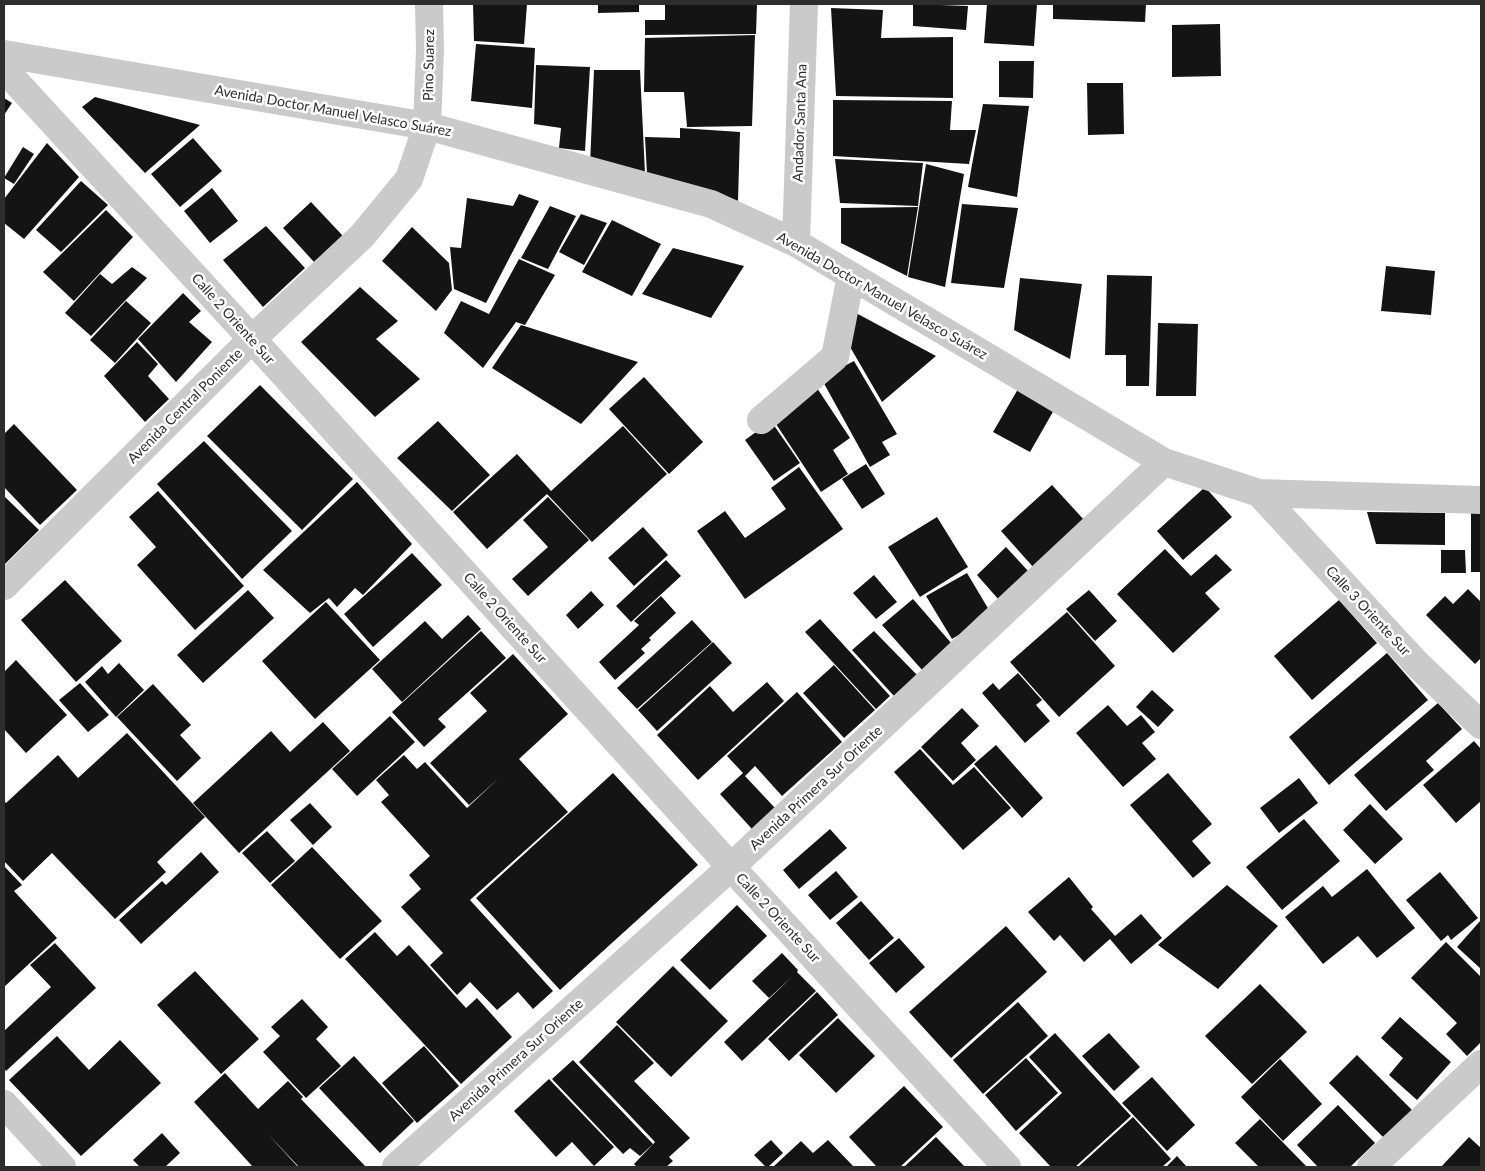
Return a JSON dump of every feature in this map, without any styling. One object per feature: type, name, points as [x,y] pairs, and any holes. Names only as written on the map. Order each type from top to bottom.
[{"type":"street","name":"Pino Suarez","points":[[427,126],[430,50],[429,4]]},
{"type":"street","name":"Andador Santa Ana","points":[[796,243],[804,4]]},
{"type":"street","name":"Avenida Doctor Manuel Velasco Suárez","points":[[4,54],[427,126],[710,204],[796,243],[1164,462],[1259,493],[1481,500]]},
{"type":"street","name":"Calle 2 Oriente Sur","points":[[4,69],[1007,1167]]},
{"type":"street","name":"Avenida Central Poniente","points":[[4,586],[252,340],[362,236],[409,179],[427,126]]},
{"type":"street","points":[[761,420],[835,357],[851,276]]},
{"type":"street","name":"Avenida Primera Sur Oriente","points":[[396,1167],[731,867],[1164,462]]},
{"type":"street","name":"Calle 3 Oriente Sur","points":[[1259,493],[1416,663],[1481,725]]},
{"type":"street","points":[[1371,1167],[1481,1064]]},
{"type":"street","points":[[4,1104],[62,1167]]},
{"type":"building","points":[[473,4],[527,4],[524,44],[474,41]]},
{"type":"building","points":[[598,4],[639,4],[639,12],[598,13]]},
{"type":"building","points":[[665,4],[757,4],[756,34],[645,35],[645,20],[665,20]]},
{"type":"building","points":[[913,4],[968,6],[966,30],[913,26]]},
{"type":"building","points":[[987,4],[1037,4],[1034,46],[984,43]]},
{"type":"building","points":[[1053,4],[1146,4],[1145,22],[1053,19]]},
{"type":"building","points":[[831,8],[883,10],[881,38],[953,37],[953,98],[836,96]]},
{"type":"building","points":[[1220,24],[1221,76],[1172,77],[1172,25]]},
{"type":"building","points":[[755,35],[752,126],[687,127],[684,92],[644,92],[645,38]]},
{"type":"building","points":[[476,44],[535,48],[532,108],[471,101]]},
{"type":"building","points":[[999,61],[1034,61],[1033,98],[999,97]]},
{"type":"building","points":[[536,65],[590,67],[585,151],[559,148],[561,128],[534,124]]},
{"type":"building","points":[[594,70],[640,70],[645,173],[590,165]]},
{"type":"building","points":[[1087,83],[1123,83],[1124,134],[1088,135]]},
{"type":"building","points":[[95,97],[200,125],[145,173],[82,107]]},
{"type":"building","points":[[4,98],[12,103],[4,115]]},
{"type":"building","points":[[833,100],[952,101],[950,130],[976,130],[969,164],[833,156]]},
{"type":"building","points":[[983,104],[1029,106],[1017,197],[968,187]]},
{"type":"building","points":[[680,128],[740,132],[738,201],[647,174],[645,137],[680,138]]},
{"type":"building","points":[[193,138],[222,171],[180,207],[151,174]]},
{"type":"building","points":[[47,143],[79,177],[24,239],[4,223],[4,199]]},
{"type":"building","points":[[23,147],[34,154],[14,184],[4,178]]},
{"type":"building","points":[[835,159],[923,163],[918,206],[840,203]]},
{"type":"building","points":[[926,164],[964,174],[945,287],[908,277]]},
{"type":"building","points":[[81,181],[108,205],[61,252],[36,230]]},
{"type":"building","points":[[212,188],[238,221],[210,243],[184,211]]},
{"type":"building","points":[[519,194],[539,201],[486,303],[454,289],[450,247],[461,248],[467,198],[513,206]]},
{"type":"building","points":[[311,202],[343,236],[314,262],[283,228]]},
{"type":"building","points":[[962,204],[1018,208],[1004,288],[951,283]]},
{"type":"building","points":[[550,206],[576,216],[548,269],[521,258]]},
{"type":"building","points":[[918,207],[907,276],[841,243],[841,208]]},
{"type":"building","points":[[106,210],[133,237],[74,301],[43,272]]},
{"type":"building","points":[[581,214],[607,223],[584,265],[559,252]]},
{"type":"building","points":[[612,220],[661,244],[632,296],[582,272]]},
{"type":"building","points":[[266,226],[305,268],[263,307],[223,260]]},
{"type":"building","points":[[412,227],[449,263],[452,290],[436,311],[382,261]]},
{"type":"building","points":[[673,248],[744,266],[711,318],[642,294]]},
{"type":"building","points":[[519,259],[555,275],[525,325],[516,322],[483,368],[444,333],[461,301],[489,314]]},
{"type":"building","points":[[1386,266],[1435,271],[1431,315],[1381,311]]},
{"type":"building","points":[[132,267],[147,278],[91,336],[65,313],[100,274],[112,284]]},
{"type":"building","points":[[1107,275],[1152,276],[1149,386],[1126,386],[1126,355],[1105,355]]},
{"type":"building","points":[[1020,278],[1082,284],[1070,359],[1014,330]]},
{"type":"building","points":[[360,287],[398,321],[376,339],[420,379],[375,417],[301,342]]},
{"type":"building","points":[[183,293],[201,311],[189,322],[212,342],[176,382],[138,339]]},
{"type":"building","points":[[126,301],[151,323],[115,363],[90,340]]},
{"type":"building","points":[[856,313],[936,356],[882,402],[842,333]]},
{"type":"building","points":[[1158,323],[1198,324],[1196,396],[1156,396]]},
{"type":"building","points":[[521,325],[638,362],[581,424],[492,368]]},
{"type":"building","points":[[137,342],[158,364],[148,376],[169,399],[145,422],[104,376]]},
{"type":"building","points":[[854,361],[897,434],[882,442],[890,455],[870,467],[821,378]]},
{"type":"building","points":[[644,377],[703,442],[669,474],[609,409]]},
{"type":"building","points":[[260,385],[353,479],[302,530],[207,436]]},
{"type":"building","points":[[815,385],[850,438],[833,450],[848,474],[821,492],[770,415]]},
{"type":"building","points":[[1018,389],[1054,410],[1030,452],[993,432]]},
{"type":"building","points":[[438,421],[490,475],[452,511],[397,458]]},
{"type":"building","points":[[771,421],[800,463],[774,481],[745,440]]},
{"type":"building","points":[[14,424],[77,490],[40,525],[4,487],[4,434]]},
{"type":"building","points":[[623,426],[667,474],[592,542],[547,494],[487,549],[453,512],[517,454],[551,491]]},
{"type":"building","points":[[204,441],[292,531],[242,579],[157,484]]},
{"type":"building","points":[[866,464],[885,494],[862,509],[842,479]]},
{"type":"building","points":[[799,467],[843,529],[745,599],[697,531],[725,511],[745,538],[786,509],[771,488]]},
{"type":"building","points":[[357,482],[412,544],[363,595],[355,588],[337,607],[329,598],[310,613],[263,570]]},
{"type":"building","points":[[1052,485],[1086,522],[1034,568],[1001,531]]},
{"type":"building","points":[[1205,487],[1232,517],[1183,560],[1157,531]]},
{"type":"building","points":[[158,491],[244,586],[195,630],[137,565],[156,547],[129,517]]},
{"type":"building","points":[[4,496],[39,530],[4,565]]},
{"type":"building","points":[[548,497],[589,540],[528,596],[512,579],[548,547],[523,520]]},
{"type":"building","points":[[1367,512],[1445,513],[1445,545],[1376,544]]},
{"type":"building","points":[[1471,513],[1481,513],[1481,572],[1471,572]]},
{"type":"building","points":[[937,517],[968,567],[920,597],[888,547]]},
{"type":"building","points":[[643,527],[668,555],[634,586],[608,558]]},
{"type":"building","points":[[1006,547],[1029,572],[999,600],[977,575]]},
{"type":"building","points":[[1165,549],[1191,576],[1216,554],[1232,570],[1205,593],[1220,609],[1173,653],[1117,594]]},
{"type":"building","points":[[1441,550],[1465,550],[1466,573],[1441,573]]},
{"type":"building","points":[[412,553],[442,585],[373,647],[344,614]]},
{"type":"building","points":[[666,560],[681,576],[631,622],[616,606]]},
{"type":"building","points":[[967,573],[992,615],[952,639],[926,596]]},
{"type":"building","points":[[874,575],[897,602],[876,619],[853,593]]},
{"type":"building","points":[[65,580],[122,641],[76,682],[21,620]]},
{"type":"building","points":[[1468,589],[1481,602],[1481,658],[1475,664],[1426,615],[1445,596],[1453,604]]},
{"type":"building","points":[[248,590],[274,618],[203,683],[177,655]]},
{"type":"building","points":[[1089,590],[1117,621],[1095,641],[1066,609]]},
{"type":"building","points":[[591,591],[604,605],[578,629],[566,615]]},
{"type":"building","points":[[661,596],[676,613],[649,638],[651,640],[641,649],[645,653],[615,680],[599,662],[639,625],[634,621]]},
{"type":"building","points":[[913,599],[952,644],[923,671],[882,625]]},
{"type":"building","points":[[1339,600],[1377,643],[1312,700],[1274,656]]},
{"type":"building","points":[[326,602],[380,660],[315,719],[262,661]]},
{"type":"building","points":[[1067,612],[1115,666],[1059,717],[1010,662]]},
{"type":"building","points":[[468,615],[481,629],[402,702],[372,669],[425,621],[442,639]]},
{"type":"building","points":[[820,619],[890,696],[876,709],[805,632]]},
{"type":"building","points":[[692,620],[712,642],[637,709],[617,688]]},
{"type":"building","points":[[481,631],[506,658],[438,719],[446,727],[424,747],[392,712]]},
{"type":"building","points":[[874,631],[917,675],[894,696],[852,650]]},
{"type":"building","points":[[713,642],[732,663],[657,731],[638,710]]},
{"type":"building","points":[[1387,653],[1428,700],[1329,785],[1289,737]]},
{"type":"building","points":[[513,654],[568,714],[519,759],[568,812],[470,900],[553,991],[533,1009],[518,992],[497,1010],[470,982],[457,995],[430,965],[443,953],[401,907],[421,889],[409,875],[430,856],[381,802],[389,795],[376,780],[404,755],[417,769],[425,762],[467,808],[499,778],[469,805],[430,763],[487,711],[470,693]]},
{"type":"building","points":[[16,660],[67,715],[26,753],[4,729],[4,672]]},
{"type":"building","points":[[119,663],[144,690],[116,717],[85,682],[102,666],[108,674]]},
{"type":"building","points":[[834,665],[875,710],[844,738],[803,693]]},
{"type":"building","points":[[1018,673],[1042,700],[1036,705],[1050,721],[1025,743],[982,693],[993,683],[999,690]]},
{"type":"building","points":[[767,682],[784,701],[698,780],[657,735],[710,686],[733,712]]},
{"type":"building","points":[[80,683],[109,715],[88,732],[59,700]]},
{"type":"building","points":[[153,684],[191,725],[180,735],[201,758],[177,781],[117,717]]},
{"type":"building","points":[[1152,690],[1174,710],[1158,727],[1136,707]]},
{"type":"building","points":[[797,692],[842,742],[782,796],[755,766],[745,776],[775,808],[752,829],[720,794],[743,773],[727,756]]},
{"type":"building","points":[[1438,703],[1462,729],[1426,761],[1434,770],[1386,811],[1354,775]]},
{"type":"building","points":[[1108,705],[1127,726],[1141,715],[1155,732],[1142,743],[1156,759],[1123,787],[1076,733]]},
{"type":"building","points":[[962,708],[979,726],[961,743],[976,760],[953,781],[921,747]]},
{"type":"building","points":[[390,716],[415,742],[357,796],[332,769]]},
{"type":"building","points":[[323,722],[350,751],[239,853],[193,803],[271,731],[290,752]]},
{"type":"building","points":[[127,733],[205,817],[157,862],[166,872],[115,919],[52,853],[23,881],[4,861],[4,801],[6,803],[58,755],[78,778]]},
{"type":"building","points":[[1474,741],[1481,749],[1481,801],[1456,823],[1423,785]]},
{"type":"building","points":[[996,745],[1043,798],[1022,818],[974,764]]},
{"type":"building","points":[[920,749],[953,785],[974,767],[1011,808],[963,850],[894,772]]},
{"type":"building","points":[[613,773],[698,865],[560,990],[476,898]]},
{"type":"building","points":[[1168,773],[1212,824],[1192,841],[1211,863],[1193,878],[1130,805]]},
{"type":"building","points":[[1299,778],[1318,803],[1279,833],[1260,808]]},
{"type":"building","points":[[310,803],[332,827],[313,845],[290,820]]},
{"type":"building","points":[[1370,804],[1403,839],[1375,864],[1343,830]]},
{"type":"building","points":[[1304,819],[1340,861],[1282,910],[1246,867]]},
{"type":"building","points":[[830,829],[847,848],[799,889],[783,870]]},
{"type":"building","points":[[267,831],[295,861],[270,883],[242,853]]},
{"type":"building","points":[[312,847],[382,921],[340,959],[271,885]]},
{"type":"building","points":[[201,852],[219,872],[141,944],[119,920],[162,881],[166,885]]},
{"type":"building","points":[[4,866],[22,885],[14,891],[57,938],[4,987]]},
{"type":"building","points":[[1367,869],[1415,928],[1377,958],[1358,936],[1323,964],[1285,917],[1323,886],[1332,897]]},
{"type":"building","points":[[836,871],[858,897],[830,920],[808,895]]},
{"type":"building","points":[[1440,872],[1478,918],[1451,940],[1448,935],[1441,941],[1406,900]]},
{"type":"building","points":[[1069,877],[1093,907],[1091,909],[1115,936],[1141,914],[1162,938],[1131,964],[1110,939],[1084,962],[1060,935],[1054,941],[1028,912]]},
{"type":"building","points":[[1227,885],[1278,926],[1218,989],[1158,945]]},
{"type":"building","points":[[861,901],[894,938],[869,960],[836,923]]},
{"type":"building","points":[[737,905],[767,936],[710,990],[680,960]]},
{"type":"building","points":[[1481,920],[1481,969],[1457,947]]},
{"type":"building","points":[[1006,926],[1047,972],[951,1058],[909,1012]]},
{"type":"building","points":[[375,932],[397,956],[409,945],[466,1008],[477,998],[512,1037],[461,1084],[345,959]]},
{"type":"building","points":[[899,938],[925,967],[896,993],[869,963]]},
{"type":"building","points":[[1446,942],[1481,977],[1481,1042],[1467,1056],[1446,1034],[1457,1023],[1411,978]]},
{"type":"building","points":[[55,943],[96,988],[6,1071],[4,1068],[4,1031],[51,987],[30,965]]},
{"type":"building","points":[[782,953],[816,991],[742,1061],[724,1042],[794,975],[769,998],[752,981]]},
{"type":"building","points":[[673,966],[728,1021],[671,1077],[616,1022]]},
{"type":"building","points":[[195,971],[259,1039],[221,1074],[157,1005]]},
{"type":"building","points":[[1260,984],[1307,1032],[1252,1084],[1205,1036]]},
{"type":"building","points":[[817,992],[838,1015],[789,1061],[768,1039]]},
{"type":"building","points":[[302,999],[328,1027],[316,1039],[341,1066],[306,1098],[263,1052],[280,1036],[271,1027]]},
{"type":"building","points":[[1018,1002],[1048,1036],[983,1094],[953,1060]]},
{"type":"building","points":[[1400,1017],[1451,1062],[1417,1100],[1389,1075],[1403,1058],[1381,1038]]},
{"type":"building","points":[[838,1018],[875,1056],[836,1093],[799,1055]]},
{"type":"building","points":[[617,1025],[654,1063],[634,1081],[690,1138],[669,1157],[673,1161],[666,1167],[637,1167],[634,1164],[655,1142],[579,1062]]},
{"type":"building","points":[[1055,1033],[1131,1116],[1075,1167],[1051,1167],[1019,1133],[1062,1093],[1029,1057]]},
{"type":"building","points":[[1109,1033],[1140,1067],[1114,1091],[1082,1056]]},
{"type":"building","points":[[57,1036],[89,1070],[120,1040],[161,1083],[81,1156],[9,1080]]},
{"type":"building","points":[[424,1046],[459,1086],[417,1123],[382,1083]]},
{"type":"building","points":[[1357,1055],[1412,1110],[1384,1138],[1329,1083]]},
{"type":"building","points":[[354,1056],[414,1121],[380,1153],[319,1088]]},
{"type":"building","points":[[1026,1058],[1058,1093],[1016,1131],[985,1095]]},
{"type":"building","points":[[1280,1059],[1322,1104],[1283,1141],[1241,1097]]},
{"type":"building","points":[[573,1060],[653,1144],[640,1156],[630,1148],[623,1154],[552,1079]]},
{"type":"building","points":[[225,1073],[258,1109],[288,1081],[303,1097],[301,1099],[366,1167],[299,1167],[266,1132],[298,1167],[253,1167],[194,1102]]},
{"type":"building","points":[[1152,1077],[1195,1125],[1167,1151],[1122,1103]]},
{"type":"building","points":[[549,1079],[614,1147],[594,1166],[572,1142],[556,1157],[514,1111]]},
{"type":"building","points":[[904,1086],[943,1127],[900,1167],[877,1167],[849,1137]]},
{"type":"building","points":[[1338,1105],[1375,1143],[1350,1167],[1318,1167],[1297,1145]]},
{"type":"building","points":[[1133,1117],[1171,1159],[1162,1167],[1078,1167]]},
{"type":"building","points":[[1260,1119],[1307,1167],[1259,1167],[1235,1143]]},
{"type":"building","points":[[162,1133],[180,1153],[165,1167],[140,1167],[133,1160]]},
{"type":"building","points":[[936,1137],[965,1167],[904,1167]]},
{"type":"building","points":[[1469,1137],[1481,1148],[1481,1167],[1441,1167]]},
{"type":"building","points":[[771,1140],[783,1153],[766,1167],[754,1155]]},
{"type":"building","points":[[828,1140],[854,1167],[773,1167],[801,1141],[813,1153]]},
{"type":"building","points":[[1177,1156],[1187,1167],[1166,1167]]}]
